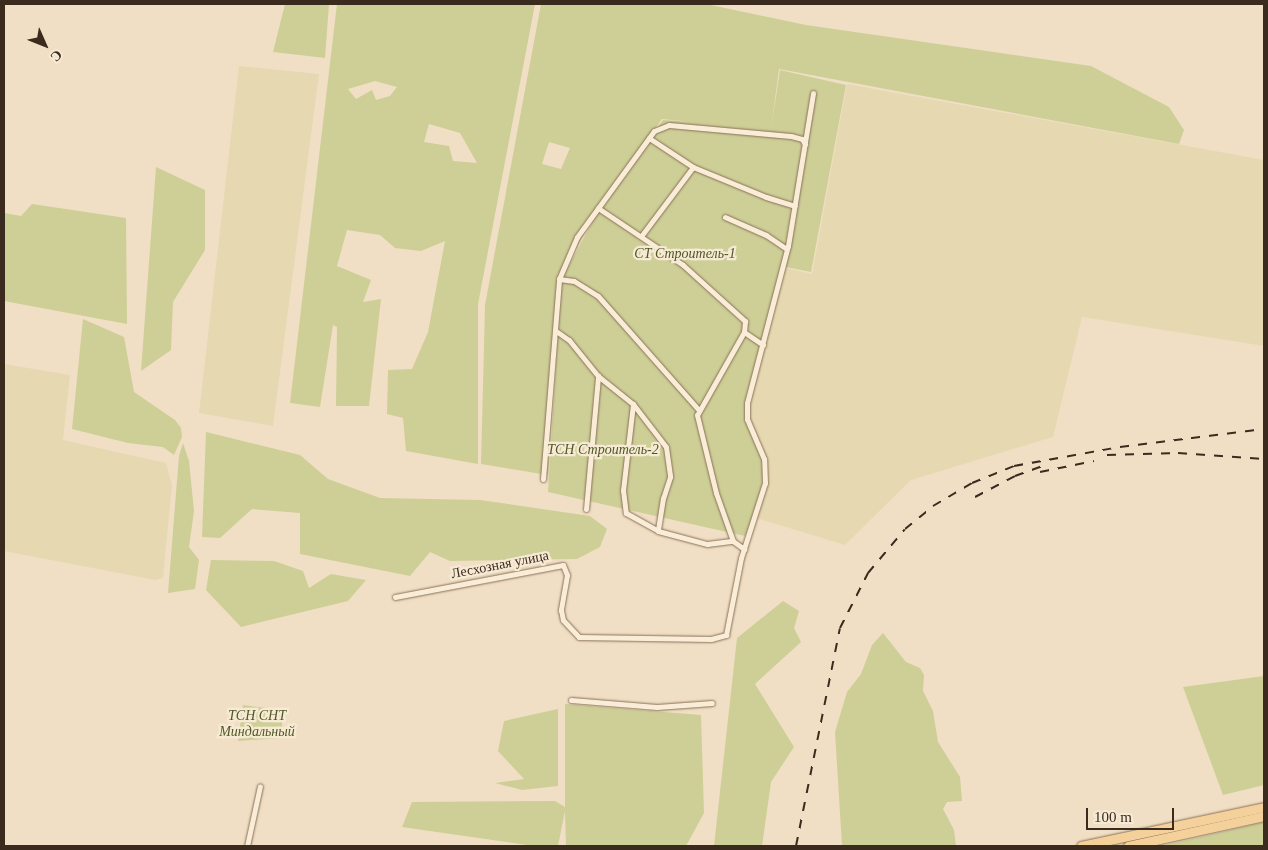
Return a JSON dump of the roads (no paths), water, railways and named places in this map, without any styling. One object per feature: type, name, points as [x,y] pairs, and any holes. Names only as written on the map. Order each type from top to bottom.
[{"type":"main road","points":[[1082,846],[1125,835],[1264,807]]},
{"type":"main road","points":[[1128,846],[1264,816]]},
{"type":"main road","points":[[1099,846],[1114,843],[1125,835]]},
{"type":"main road","points":[[1145,846],[1164,837]]},
{"type":"street","points":[[560,279],[574,281],[598,296],[698,409],[698,432],[733,541],[744,549],[765,483],[764,459],[747,410],[787,249],[813,93]]},
{"type":"street","points":[[543,479],[560,279],[577,237],[649,138],[659,128],[669,125],[791,136],[802,138],[806,144]]},
{"type":"street","points":[[649,138],[693,166],[795,206]]},
{"type":"street","points":[[642,236],[693,166]]},
{"type":"street","points":[[598,208],[683,265],[739,314],[746,325],[706,402],[698,409]]},
{"type":"street","points":[[725,217],[766,235],[787,249]]},
{"type":"street","points":[[556,331],[569,340],[598,376],[633,404],[658,434],[670,462],[670,477],[663,498],[658,531]]},
{"type":"street","points":[[744,332],[763,345]]},
{"type":"street","points":[[586,509],[598,376]]},
{"type":"street","points":[[633,404],[623,490],[626,513],[658,531],[708,544],[733,541]]},
{"type":"street","name":"Лесхозная улица","points":[[395,597],[563,565],[567,575],[561,610],[562,620],[579,637],[711,639],[726,635],[744,549]]},
{"type":"street","points":[[571,700],[657,707],[712,703]]},
{"type":"street","points":[[247,846],[260,786]]},
{"type":"railway","points":[[796,846],[840,628],[868,573],[905,529],[933,506],[972,483],[1014,466],[1120,447],[1264,429]]},
{"type":"railway","points":[[1107,455],[1178,453],[1264,459]]},
{"type":"railway","points":[[1040,472],[1094,461]]},
{"type":"railway","points":[[975,497],[1015,476],[1046,465]]},
{"type":"park label","name":"СТ Строитель-1","points":[[685,254]]},
{"type":"park label","name":"ТСН Строитель-2","points":[[603,450]]},
{"type":"park label","name":"ТСН СНТ Миндальный","points":[[257,724]]}]
